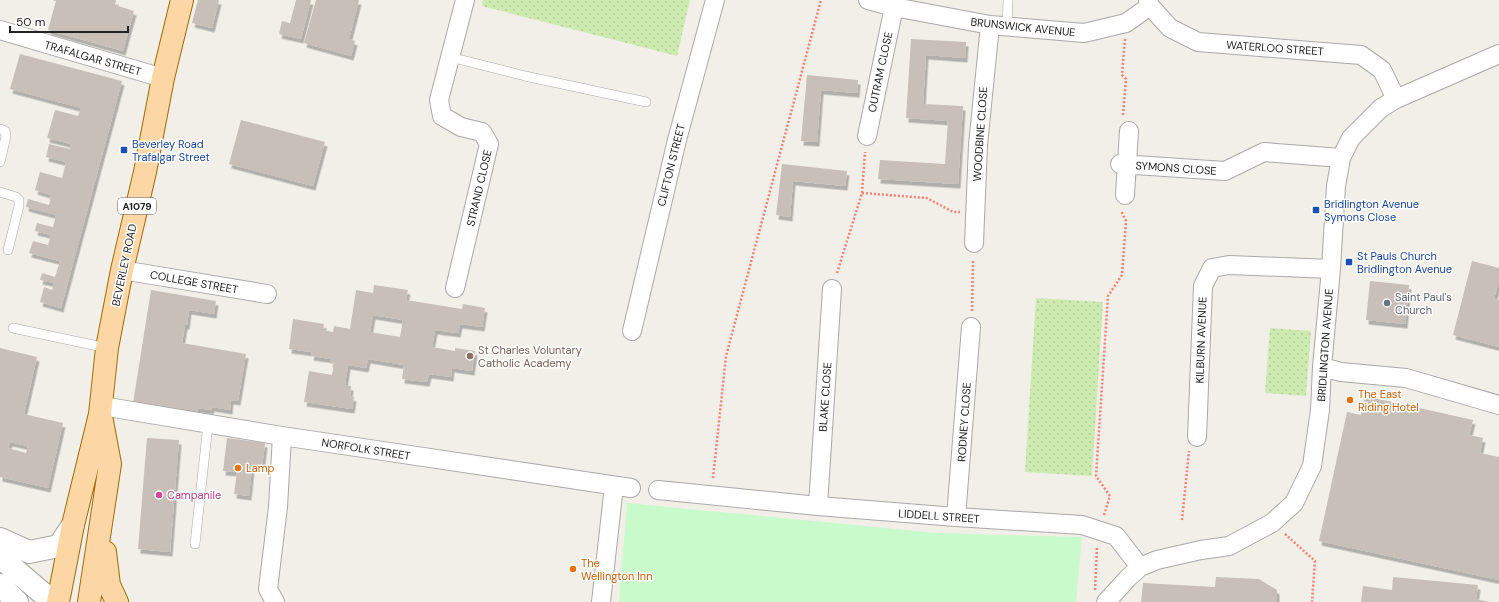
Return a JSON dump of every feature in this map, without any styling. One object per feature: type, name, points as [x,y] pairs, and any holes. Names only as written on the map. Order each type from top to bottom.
[{"type":"main road","name":"BEVERLEY ROAD","points":[[58,602],[73,525],[101,410],[107,348],[122,270],[145,172],[163,78],[182,0]]},
{"type":"main road","name":"BEVERLEY ROAD","points":[[89,602],[110,464],[101,410]]},
{"type":"main road","points":[[102,514],[109,585],[117,602]]},
{"type":"street","name":"STRAND CLOSE","points":[[455,288],[489,144],[482,132],[461,127],[442,116],[439,100],[465,0]]},
{"type":"street","name":"CLIFTON STREET","points":[[632,331],[677,140],[715,0]]},
{"type":"street","name":"BRUNSWICK AVENUE","points":[[868,0],[894,7],[998,26],[1084,33],[1126,23],[1149,3]]},
{"type":"street","name":"WATERLOO STREET","points":[[1149,3],[1170,28],[1198,42],[1361,55],[1382,70],[1396,99]]},
{"type":"street","name":"OUTRAM CLOSE","points":[[867,136],[894,7]]},
{"type":"street","name":"WOODBINE CLOSE","points":[[974,243],[978,145],[998,26]]},
{"type":"street","name":"TRAFALGAR STREET","points":[[0,30],[163,78]]},
{"type":"street","name":"BRIDLINGTON AVENUE","points":[[1100,598],[1128,578],[1140,567],[1157,560],[1201,550],[1229,546],[1272,523],[1294,503],[1312,466],[1320,410],[1336,186],[1341,158],[1351,138],[1381,108],[1396,99],[1499,54]]},
{"type":"street","name":"SYMONS CLOSE","points":[[1121,200],[1126,124]]},
{"type":"street","name":"SYMONS CLOSE","points":[[1123,165],[1226,171],[1264,152],[1341,158]]},
{"type":"street","name":"KILBURN AVENUE","points":[[1198,437],[1203,286],[1212,268],[1229,265],[1331,269]]},
{"type":"street","name":"COLLEGE STREET","points":[[122,270],[267,294]]},
{"type":"street","name":"BLAKE CLOSE","points":[[818,506],[832,289]]},
{"type":"street","name":"RODNEY CLOSE","points":[[956,517],[971,327]]},
{"type":"street","points":[[1322,367],[1341,372],[1406,378],[1499,405]]},
{"type":"street","name":"NORFOLK STREET","points":[[101,410],[208,424],[623,487],[601,602]]},
{"type":"street","points":[[276,602],[268,589],[278,507],[282,436]]},
{"type":"street","points":[[658,490],[717,496]]},
{"type":"street","name":"LIDDELL STREET","points":[[717,496],[956,517],[1082,525],[1116,536],[1140,567]]},
{"type":"street","points":[[0,539],[29,552],[58,546],[73,525]]},
{"type":"street","points":[[0,557],[41,592],[58,602]]},
{"type":"street","points":[[0,586],[8,602]]},
{"type":"street","points":[[0,586],[17,602]]},
{"type":"lane","points":[[998,26],[1008,0]]},
{"type":"lane","points":[[450,57],[525,76],[646,102]]},
{"type":"lane","points":[[0,128],[5,131],[6,136],[0,162]]},
{"type":"lane","points":[[0,192],[16,197],[19,200],[19,206],[8,250]]},
{"type":"lane","points":[[13,328],[107,348]]},
{"type":"lane","points":[[196,544],[208,424]]},
{"type":"path","points":[[717,496],[726,356],[821,0]]},
{"type":"path","points":[[1126,23],[1122,75],[1126,79],[1126,124]]},
{"type":"path","points":[[832,289],[862,193],[867,136]]},
{"type":"path","points":[[862,193],[927,198],[953,212],[975,213]]},
{"type":"path","points":[[1100,598],[1098,530],[1110,496],[1096,476],[1108,296],[1122,275],[1126,222],[1121,200]]},
{"type":"path","points":[[971,327],[974,243]]},
{"type":"path","points":[[1182,520],[1189,449],[1198,437]]},
{"type":"path","points":[[1272,523],[1315,561],[1312,602]]},
{"type":"green space","points":[[483,0],[690,0],[677,56],[482,6]]},
{"type":"green space","points":[[1036,298],[1103,302],[1092,476],[1025,472]]},
{"type":"green space","points":[[1270,328],[1311,331],[1306,396],[1265,393]]},
{"type":"green space","points":[[627,503],[937,533],[1082,537],[1076,602],[619,602]]},
{"type":"building","points":[[52,0],[116,0],[115,5],[134,11],[123,51],[48,30],[56,1]]},
{"type":"building","points":[[198,0],[219,0],[212,28],[192,23]]},
{"type":"building","points":[[296,0],[311,0],[301,39],[279,34],[282,21],[290,23]]},
{"type":"building","points":[[316,0],[359,0],[349,39],[355,41],[351,56],[304,43]]},
{"type":"building","points":[[911,39],[966,42],[965,58],[926,55],[923,104],[963,106],[958,184],[878,179],[880,160],[945,164],[948,121],[906,118]]},
{"type":"building","points":[[20,54],[122,81],[61,308],[40,302],[44,287],[52,290],[54,283],[40,280],[42,273],[55,277],[60,261],[29,253],[33,241],[48,245],[51,235],[35,231],[37,223],[53,227],[56,215],[26,207],[28,199],[49,205],[51,195],[35,190],[40,172],[62,178],[66,162],[46,157],[49,144],[70,149],[71,144],[47,138],[55,110],[78,116],[81,108],[10,89]]},
{"type":"building","points":[[807,75],[858,80],[857,93],[821,90],[817,142],[801,141]]},
{"type":"building","points":[[241,120],[325,142],[313,186],[229,164]]},
{"type":"building","points":[[782,164],[847,171],[845,186],[793,181],[790,217],[776,215]]},
{"type":"building","points":[[1472,261],[1499,268],[1499,280],[1494,299],[1499,300],[1499,347],[1453,335]]},
{"type":"building","name":"Saint Paul's Church","points":[[1370,281],[1409,285],[1405,324],[1366,320]]},
{"type":"building","points":[[374,285],[408,290],[406,300],[462,309],[463,304],[485,308],[482,327],[460,324],[458,333],[435,330],[432,347],[455,351],[455,348],[475,351],[472,371],[452,368],[451,377],[429,374],[427,382],[402,379],[404,365],[368,359],[366,368],[348,365],[345,385],[351,386],[350,396],[354,397],[352,409],[304,402],[309,371],[332,375],[334,363],[330,363],[331,359],[311,356],[312,352],[289,349],[293,319],[324,324],[323,330],[333,332],[334,326],[350,329],[356,290],[373,293]],"holes":[[[373,315],[403,320],[400,337],[370,332]]]},
{"type":"building","points":[[151,290],[216,301],[214,314],[189,310],[182,343],[246,354],[238,401],[231,400],[230,410],[212,407],[211,410],[198,408],[197,412],[133,403]]},
{"type":"building","points":[[0,348],[37,357],[24,414],[63,423],[48,488],[0,477]],"holes":[[[10,442],[28,446],[26,453],[8,448]]]},
{"type":"building","points":[[1365,396],[1473,420],[1469,435],[1483,438],[1480,453],[1499,457],[1499,580],[1319,541],[1347,412],[1361,415]]},
{"type":"building","name":"Campanile","points":[[147,438],[179,440],[170,552],[138,549]]},
{"type":"building","name":"Lamp","points":[[227,438],[265,443],[262,468],[252,467],[249,496],[234,494],[237,472],[223,471]]},
{"type":"building","points":[[1216,577],[1259,579],[1277,590],[1277,602],[1141,602],[1143,583],[1215,587]]},
{"type":"building","points":[[1393,577],[1478,585],[1476,599],[1490,602],[1361,602],[1363,586],[1392,590]]},
{"type":"place","name":"Beverley Road Trafalgar Street","points":[[124,150]]},
{"type":"place","name":"Bridlington Avenue Symons Close","points":[[1316,210]]},
{"type":"place","name":"St Pauls Church Bridlington Avenue","points":[[1349,262]]},
{"type":"place","name":"Saint Paul's Church","points":[[1387,303]]},
{"type":"place","name":"St Charles Voluntary Catholic Academy","points":[[470,356]]},
{"type":"place","name":"The East Riding Hotel","points":[[1350,400]]},
{"type":"place","name":"Lamp","points":[[238,468]]},
{"type":"place","name":"Campanile","points":[[159,495]]},
{"type":"place","name":"The Wellington Inn","points":[[573,569]]}]
